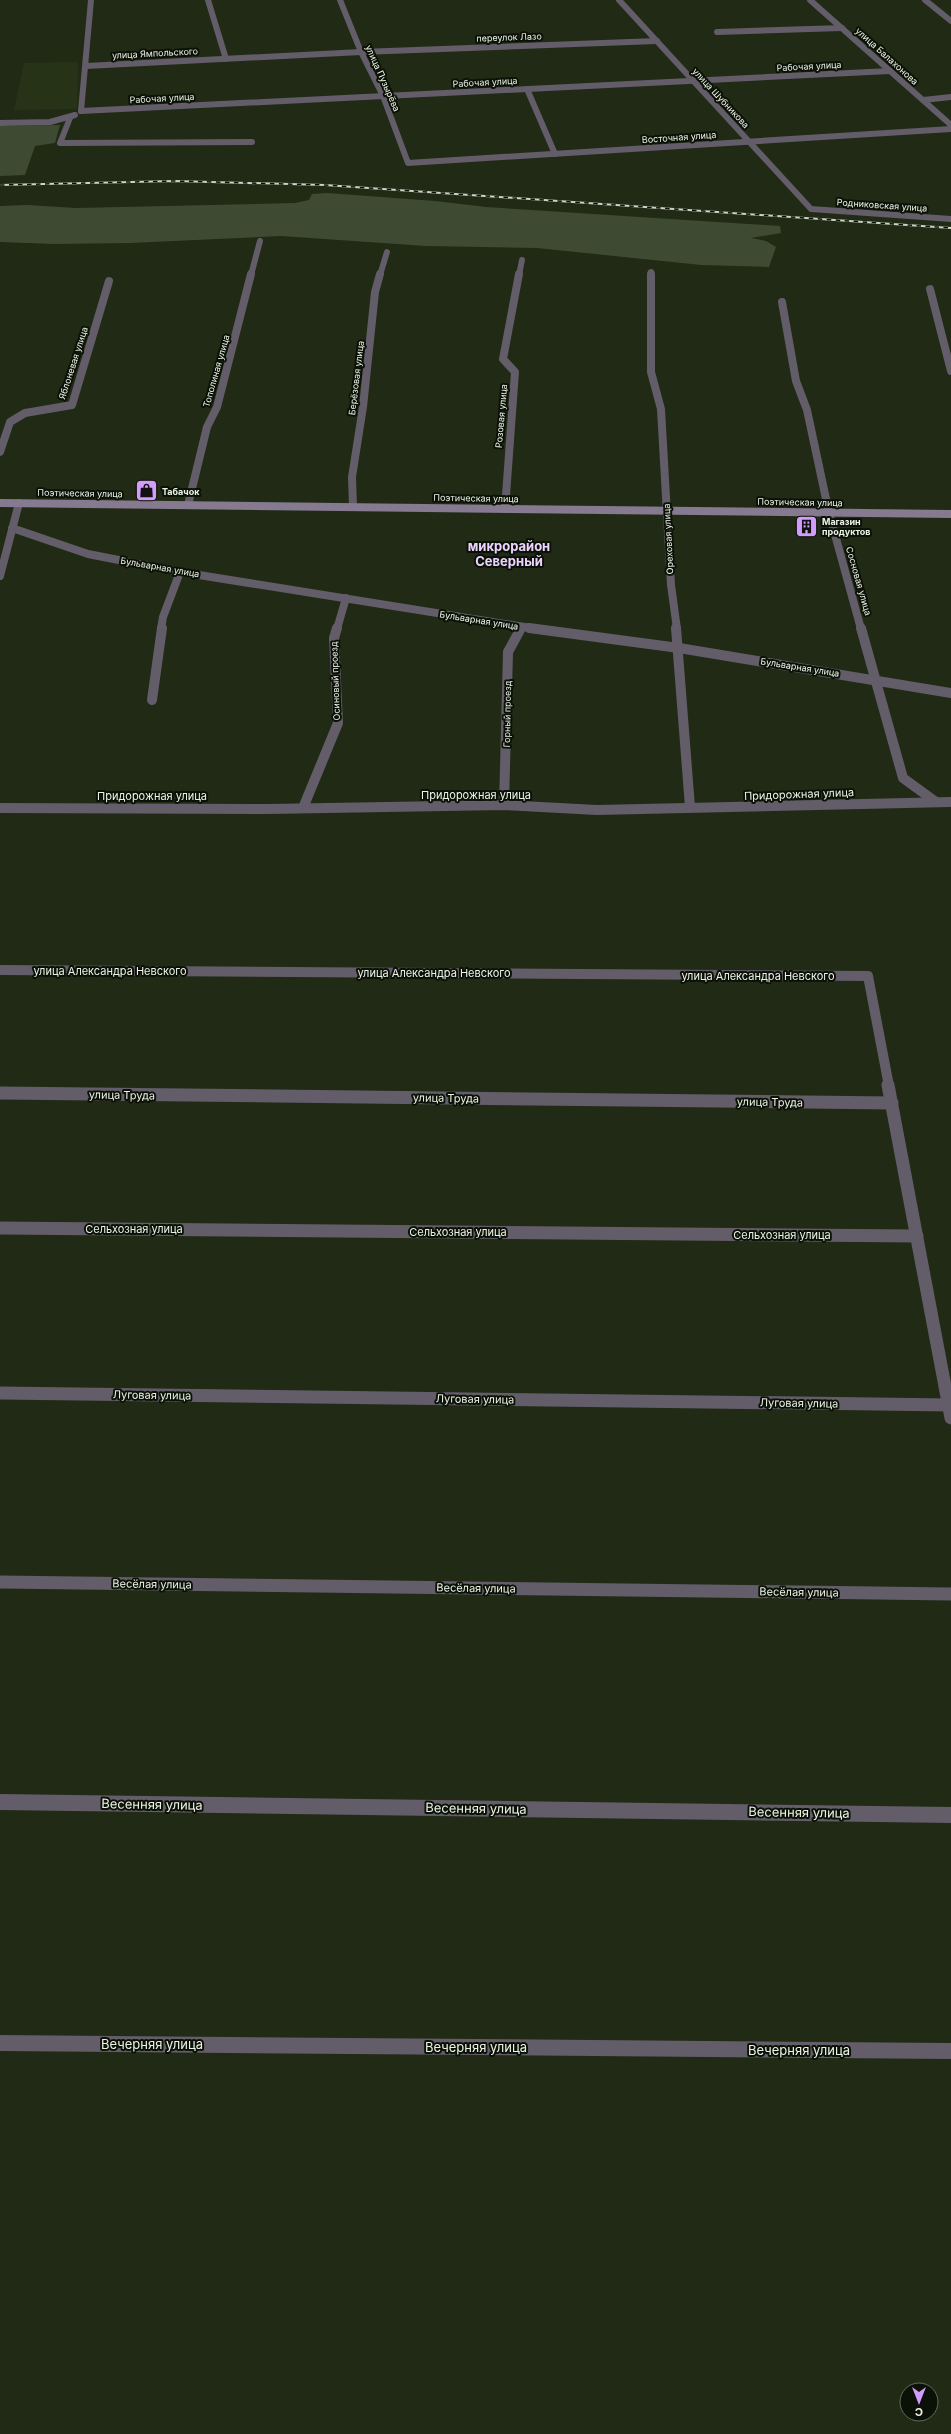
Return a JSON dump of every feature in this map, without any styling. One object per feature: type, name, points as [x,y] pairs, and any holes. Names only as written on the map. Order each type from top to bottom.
[{"type":"street","points":[[0,123],[44,122],[70,118],[81,110],[92,0]]},
{"type":"street","points":[[208,0],[226,59]]},
{"type":"street","name":"улица Пузырёва","points":[[340,0],[361,52],[384,96],[408,163]]},
{"type":"street","name":"улица Шубникова","points":[[619,0],[811,209]]},
{"type":"street","name":"улица Балахонова","points":[[810,0],[951,125]]},
{"type":"street","points":[[925,0],[951,21]]},
{"type":"street","points":[[717,32],[842,28]]},
{"type":"street","name":"переулок Лазо","points":[[361,52],[656,41]]},
{"type":"street","name":"улица Ямпольского","points":[[86,66],[361,52]]},
{"type":"street","name":"Рабочая улица","points":[[81,110],[890,71]]},
{"type":"street","points":[[527,88],[555,154]]},
{"type":"street","points":[[923,100],[951,97]]},
{"type":"street","points":[[70,118],[60,143],[252,142]]},
{"type":"street","name":"Восточная улица","points":[[408,163],[951,129]]},
{"type":"street","name":"Родниковская улица","points":[[811,209],[951,219]]},
{"type":"street","name":"Тополиная улица","points":[[188,505],[207,427],[217,407],[260,241]]},
{"type":"street","name":"Берёзовая улица","points":[[353,507],[352,477],[363,407],[375,292],[387,252]]},
{"type":"street","name":"Розовая улица","points":[[505,509],[515,372],[503,359],[522,260]]},
{"type":"street","name":"Ореховая улица","points":[[651,272],[651,372],[661,409],[671,585],[679,648],[690,807]]},
{"type":"street","name":"Яблоневая улица","points":[[0,452],[10,422],[25,413],[72,405],[109,281]]},
{"type":"street","points":[[930,289],[951,371]]},
{"type":"street","name":"Сосновая улица","points":[[782,302],[796,381],[807,410],[828,512],[903,778],[936,802]]},
{"type":"street","name":"Поэтическая улица","points":[[0,502],[951,514]]},
{"type":"street","points":[[0,576],[18,503]]},
{"type":"street","name":"Бульварная улица","points":[[12,528],[88,554],[180,572],[522,627],[679,648],[951,693]]},
{"type":"street","points":[[152,700],[163,617],[180,572]]},
{"type":"street","name":"Осиновый проезд","points":[[303,808],[338,723],[334,638],[346,598]]},
{"type":"street","name":"Горный проезд","points":[[504,805],[508,652],[522,627]]},
{"type":"street","name":"Придорожная улица","points":[[0,808],[303,808],[504,805],[597,810],[951,802]]},
{"type":"street","name":"улица Александра Невского","points":[[0,970],[868,976],[892,1103]]},
{"type":"street","name":"улица Труда","points":[[0,1093],[892,1103]]},
{"type":"street","points":[[892,1103],[950,1405],[951,1418]]},
{"type":"street","name":"Сельхозная улица","points":[[0,1228],[917,1236]]},
{"type":"street","name":"Луговая улица","points":[[0,1394],[950,1405]]},
{"type":"street","name":"Весёлая улица","points":[[0,1582],[951,1594]]},
{"type":"street","name":"Весенняя улица","points":[[0,1802],[951,1814]]},
{"type":"street","name":"Вечерняя улица","points":[[0,2043],[951,2051]]},
{"type":"shaded area","points":[[78,62],[77,109],[14,110],[24,63]]},
{"type":"shaded area","points":[[60,125],[55,143],[35,146],[25,175],[0,176],[0,126]]},
{"type":"shaded area","points":[[327,193],[435,201],[486,207],[780,226],[781,233],[751,238],[766,241],[776,247],[769,267],[701,265],[537,248],[426,246],[281,236],[130,243],[54,244],[0,242],[0,206],[27,205],[76,208],[295,203],[309,200],[312,194]]},
{"type":"railway","points":[[0,185],[175,181],[325,185],[951,228]]},
{"type":"place","name":"Табачок","points":[[146,491]]},
{"type":"place","name":"Магазин продуктов","points":[[806,526]]},
{"type":"district","name":"микрорайон Северный","points":[[509,554]]}]
